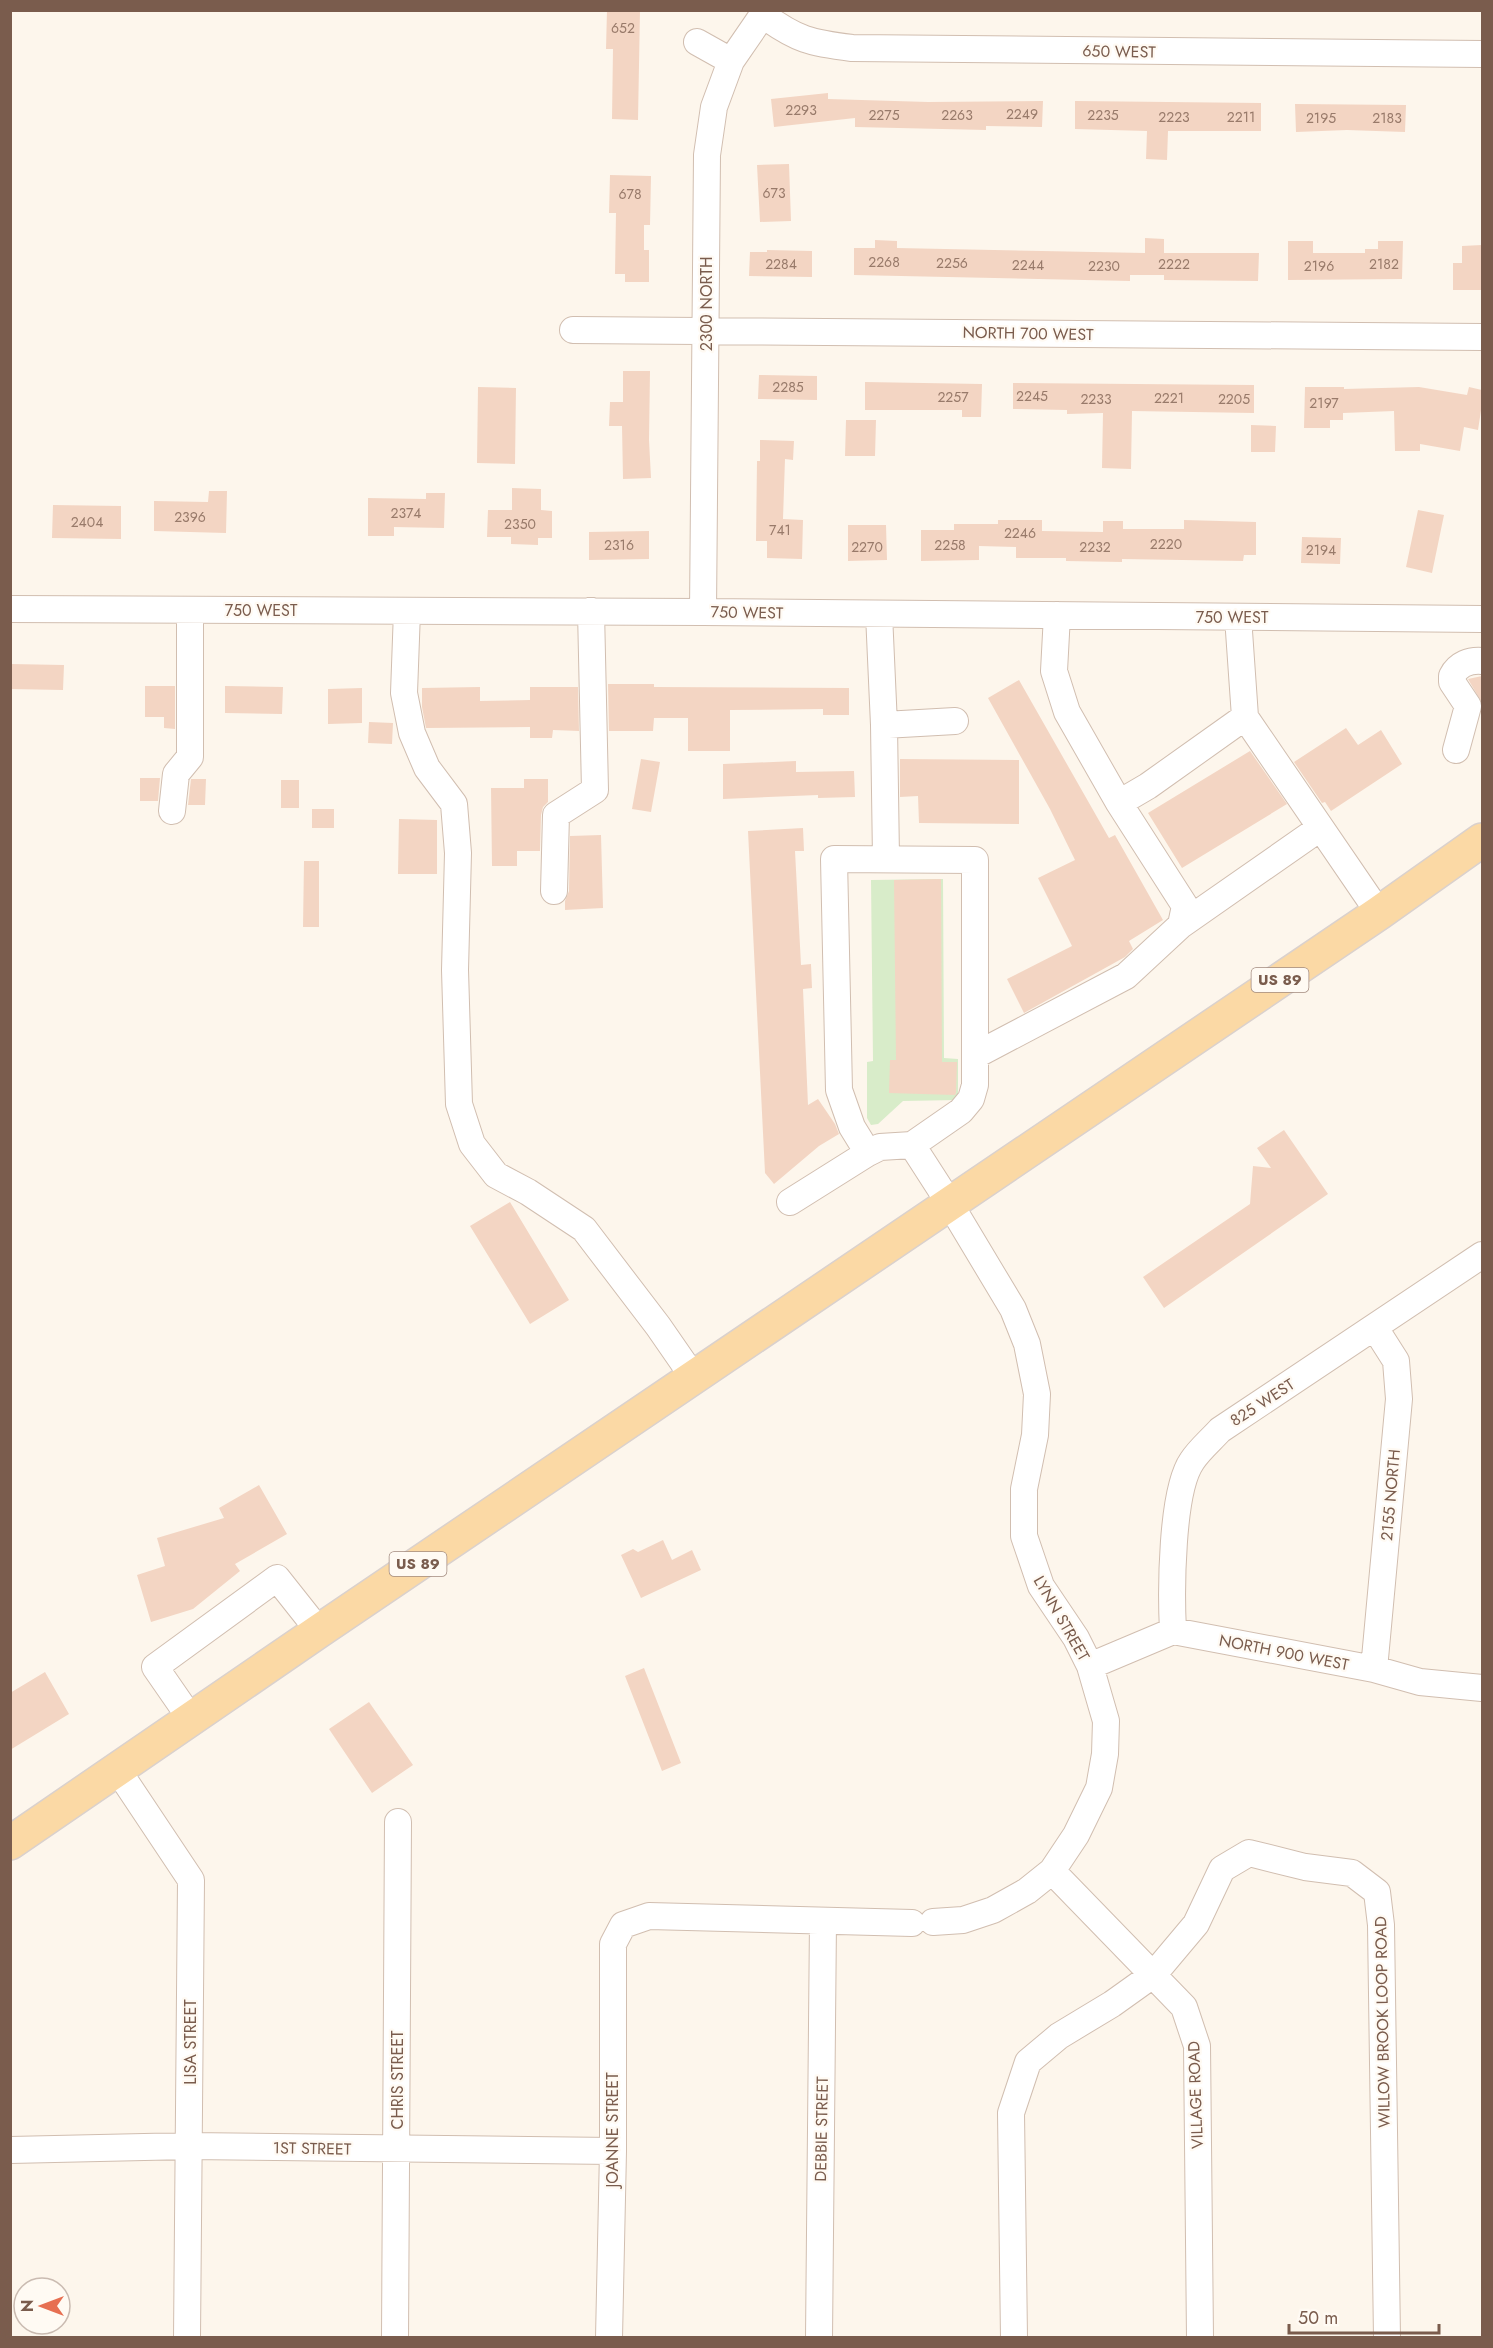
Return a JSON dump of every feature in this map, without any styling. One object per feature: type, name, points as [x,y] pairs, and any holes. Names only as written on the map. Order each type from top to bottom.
[{"type":"main road","name":"US 89","points":[[10,1843],[1379,913],[1482,840]]},
{"type":"street","name":"650 WEST","points":[[764,13],[788,33],[818,44],[852,48],[1482,54]]},
{"type":"street","name":"2300 NORTH","points":[[703,612],[707,155],[714,107],[730,61],[764,13]]},
{"type":"street","points":[[697,42],[730,61]]},
{"type":"street","name":"NORTH 700 WEST","points":[[573,330],[1482,337]]},
{"type":"street","name":"750 WEST","points":[[10,609],[591,611],[1482,619]]},
{"type":"street","points":[[172,811],[176,774],[190,757],[190,610]]},
{"type":"street","points":[[407,611],[404,693],[412,733],[427,768],[454,804],[458,853],[455,970],[459,1104],[472,1144],[496,1175],[528,1192],[584,1229],[658,1326],[694,1378]]},
{"type":"street","points":[[554,891],[556,815],[595,790],[591,611]]},
{"type":"street","points":[[879,614],[884,725],[886,858]]},
{"type":"street","points":[[1057,615],[1054,670],[1067,712],[1119,803],[1185,906],[1181,924]]},
{"type":"street","points":[[1238,617],[1245,717],[1379,913]]},
{"type":"street","points":[[1456,750],[1468,706],[1452,682],[1452,676],[1462,665],[1482,661]]},
{"type":"street","points":[[1119,803],[1148,786],[1245,717]]},
{"type":"street","points":[[884,725],[955,721]]},
{"type":"street","points":[[976,1055],[1126,976],[1181,924],[1320,828]]},
{"type":"street","points":[[790,1202],[880,1147],[912,1145],[961,1111],[971,1099],[975,1085],[976,1055],[975,860],[834,859],[839,1090],[852,1127],[868,1153]]},
{"type":"street","name":"LYNN STREET","points":[[623,1925],[649,1917],[922,1923],[963,1920],[993,1910],[1027,1891],[1052,1871],[1076,1834],[1099,1788],[1105,1754],[1106,1721],[1090,1666],[1076,1638],[1041,1586],[1024,1536],[1024,1489],[1035,1435],[1037,1394],[1027,1344],[1012,1309],[912,1145]]},
{"type":"street","name":"825 WEST","points":[[1173,1631],[1172,1603],[1178,1501],[1191,1462],[1220,1430],[1482,1255]]},
{"type":"street","name":"2155 NORTH","points":[[1374,1669],[1399,1399],[1396,1361],[1375,1328]]},
{"type":"street","points":[[191,1719],[155,1667],[278,1578],[319,1631]]},
{"type":"street","points":[[1090,1666],[1173,1631]]},
{"type":"street","name":"NORTH 900 WEST","points":[[1173,1631],[1374,1669],[1420,1682],[1482,1688]]},
{"type":"street","name":"LISA STREET","points":[[117,1769],[191,1880],[187,2337]]},
{"type":"street","name":"CHRIS STREET","points":[[395,2337],[398,1822]]},
{"type":"street","name":"WILLOW BROOK LOOP ROAD","points":[[1014,2337],[1011,2113],[1028,2062],[1059,2036],[1112,2004],[1154,1974],[1196,1924],[1222,1869],[1249,1853],[1305,1867],[1352,1873],[1377,1892],[1381,1925],[1387,2337]]},
{"type":"street","name":"VILLAGE ROAD","points":[[1052,1871],[1184,2007],[1197,2046],[1200,2337]]},
{"type":"street","name":"DEBBIE STREET","points":[[819,2337],[822,1921]]},
{"type":"street","name":"JOANNE STREET","points":[[609,2337],[613,2151],[613,1944],[623,1925]]},
{"type":"street","name":"1ST STREET","points":[[10,2150],[189,2146],[613,2151]]},
{"type":"green space","points":[[943,879],[944,1058],[958,1059],[958,1100],[903,1101],[878,1124],[871,1125],[867,1118],[867,1062],[873,1061],[871,880]]},
{"type":"building","points":[[607,10],[640,10],[638,120],[612,119],[613,49],[606,49]]},
{"type":"building","points":[[828,93],[828,99],[928,102],[1043,101],[1042,127],[986,126],[986,130],[855,127],[855,118],[774,127],[771,99]]},
{"type":"building","points":[[1075,101],[1261,103],[1261,131],[1168,131],[1167,160],[1146,159],[1147,131],[1075,129]]},
{"type":"building","points":[[1295,104],[1406,105],[1405,132],[1347,130],[1296,132]]},
{"type":"building","points":[[789,164],[791,221],[760,222],[757,165]]},
{"type":"building","points":[[610,175],[651,176],[650,225],[644,225],[644,250],[649,250],[649,282],[625,282],[625,274],[615,274],[616,213],[609,213]]},
{"type":"building","points":[[1145,238],[1164,239],[1164,253],[1259,253],[1258,281],[1164,280],[1164,275],[1130,275],[1130,281],[854,275],[854,248],[875,248],[875,240],[897,241],[897,248],[1145,253]]},
{"type":"building","points":[[1288,241],[1313,241],[1313,253],[1365,253],[1365,249],[1378,249],[1378,241],[1403,241],[1402,279],[1288,280]]},
{"type":"building","points":[[1482,245],[1482,290],[1453,290],[1453,263],[1462,263],[1462,246]]},
{"type":"building","points":[[767,250],[812,251],[812,277],[749,276],[750,252],[767,252]]},
{"type":"building","points":[[623,371],[650,371],[651,478],[623,479],[622,426],[609,426],[610,402],[623,402]]},
{"type":"building","points":[[759,375],[817,376],[817,400],[758,399]]},
{"type":"building","points":[[865,382],[982,384],[981,417],[962,417],[962,410],[865,410]]},
{"type":"building","points":[[1013,383],[1254,385],[1254,413],[1132,411],[1131,469],[1102,468],[1103,413],[1067,414],[1067,410],[1013,409]]},
{"type":"building","points":[[478,387],[516,388],[515,464],[477,463]]},
{"type":"building","points":[[1305,387],[1344,387],[1344,389],[1419,387],[1467,395],[1469,387],[1482,390],[1478,430],[1464,427],[1460,451],[1420,444],[1420,451],[1395,451],[1394,411],[1343,413],[1343,420],[1330,420],[1330,428],[1304,428]]},
{"type":"building","points":[[846,420],[876,420],[875,456],[845,456]]},
{"type":"building","points":[[1251,425],[1276,426],[1275,452],[1251,452]]},
{"type":"building","points":[[760,440],[794,441],[793,460],[785,459],[783,519],[803,520],[802,559],[767,558],[767,541],[756,541],[757,461],[760,461]]},
{"type":"building","points":[[512,488],[541,489],[541,510],[552,511],[552,538],[538,538],[538,545],[511,544],[511,537],[487,537],[488,510],[512,510]]},
{"type":"building","points":[[209,491],[227,491],[226,533],[154,531],[154,501],[208,502]]},
{"type":"building","points":[[426,493],[445,493],[444,528],[394,527],[394,536],[368,536],[368,498],[426,499]]},
{"type":"building","points":[[53,505],[121,506],[121,539],[52,538]]},
{"type":"building","points":[[1418,510],[1444,515],[1432,573],[1406,567]]},
{"type":"building","points":[[998,520],[1042,520],[1042,531],[1103,532],[1103,521],[1123,521],[1123,529],[1184,529],[1184,520],[1256,522],[1256,555],[1244,555],[1243,561],[1122,559],[1122,562],[1066,561],[1066,558],[1016,558],[1016,547],[979,546],[979,560],[921,561],[921,530],[954,530],[954,524],[998,524]]},
{"type":"building","points":[[848,525],[886,525],[887,560],[848,561]]},
{"type":"building","points":[[649,531],[649,559],[589,560],[589,532]]},
{"type":"building","points":[[1302,537],[1341,538],[1340,564],[1301,563]]},
{"type":"building","points":[[10,664],[64,665],[63,690],[10,689]]},
{"type":"building","points":[[1482,676],[1482,703],[1468,679]]},
{"type":"building","points":[[1019,680],[1109,838],[1115,835],[1163,920],[1129,941],[1133,949],[1125,957],[1024,1013],[1007,979],[1072,946],[1038,878],[1075,860],[1050,809],[988,698]]},
{"type":"building","points":[[608,684],[654,684],[654,687],[849,688],[849,715],[823,715],[823,709],[730,710],[730,751],[688,751],[688,718],[654,718],[653,731],[609,731]]},
{"type":"building","points":[[145,686],[175,686],[175,729],[164,728],[164,717],[145,717]]},
{"type":"building","points":[[225,686],[283,687],[282,714],[225,713]]},
{"type":"building","points":[[480,687],[480,701],[530,700],[530,687],[578,687],[579,731],[553,730],[552,738],[530,738],[530,727],[426,728],[422,707],[422,688]]},
{"type":"building","points":[[362,688],[362,723],[328,724],[328,689]]},
{"type":"building","points":[[369,722],[393,723],[392,744],[368,743]]},
{"type":"building","points":[[1346,728],[1358,745],[1381,730],[1402,764],[1331,811],[1325,802],[1322,803],[1294,762]]},
{"type":"building","points":[[1250,751],[1287,804],[1182,868],[1148,813]]},
{"type":"building","points":[[641,759],[660,762],[651,812],[632,809]]},
{"type":"building","points":[[900,759],[1019,760],[1019,824],[919,823],[918,796],[900,797]]},
{"type":"building","points":[[796,761],[796,772],[854,771],[855,797],[818,798],[818,795],[723,799],[723,764]]},
{"type":"building","points":[[140,778],[160,778],[158,801],[140,801]]},
{"type":"building","points":[[191,779],[206,779],[205,805],[188,805]]},
{"type":"building","points":[[524,779],[548,779],[548,802],[543,807],[541,815],[540,851],[517,851],[517,866],[492,866],[491,788],[524,788]]},
{"type":"building","points":[[281,780],[299,780],[299,808],[281,808]]},
{"type":"building","points":[[312,809],[334,809],[334,828],[312,828]]},
{"type":"building","points":[[399,819],[437,820],[437,874],[398,874]]},
{"type":"building","points":[[803,828],[804,851],[795,851],[801,965],[811,964],[812,988],[803,989],[808,1105],[818,1099],[839,1134],[819,1146],[774,1184],[765,1173],[748,831]]},
{"type":"building","points":[[601,835],[603,908],[565,910],[565,901],[569,891],[570,836]]},
{"type":"building","points":[[304,861],[319,861],[319,927],[303,927]]},
{"type":"building","points":[[941,879],[942,1062],[957,1062],[956,1093],[955,1095],[889,1093],[890,1060],[896,1060],[894,880]]},
{"type":"building","points":[[1284,1130],[1328,1194],[1164,1308],[1143,1277],[1250,1204],[1253,1166],[1271,1168],[1257,1148]]},
{"type":"building","points":[[510,1202],[569,1300],[530,1324],[470,1226]]},
{"type":"building","points":[[259,1485],[287,1534],[235,1564],[240,1571],[193,1609],[151,1622],[137,1575],[165,1566],[157,1538],[224,1518],[219,1508]]},
{"type":"building","points":[[663,1540],[672,1560],[692,1550],[701,1570],[641,1598],[621,1555],[633,1549],[638,1552]]},
{"type":"building","points":[[644,1668],[681,1763],[662,1771],[625,1676]]},
{"type":"building","points":[[45,1672],[69,1714],[10,1750],[10,1693]]},
{"type":"building","points":[[369,1702],[413,1765],[372,1793],[329,1729]]}]
